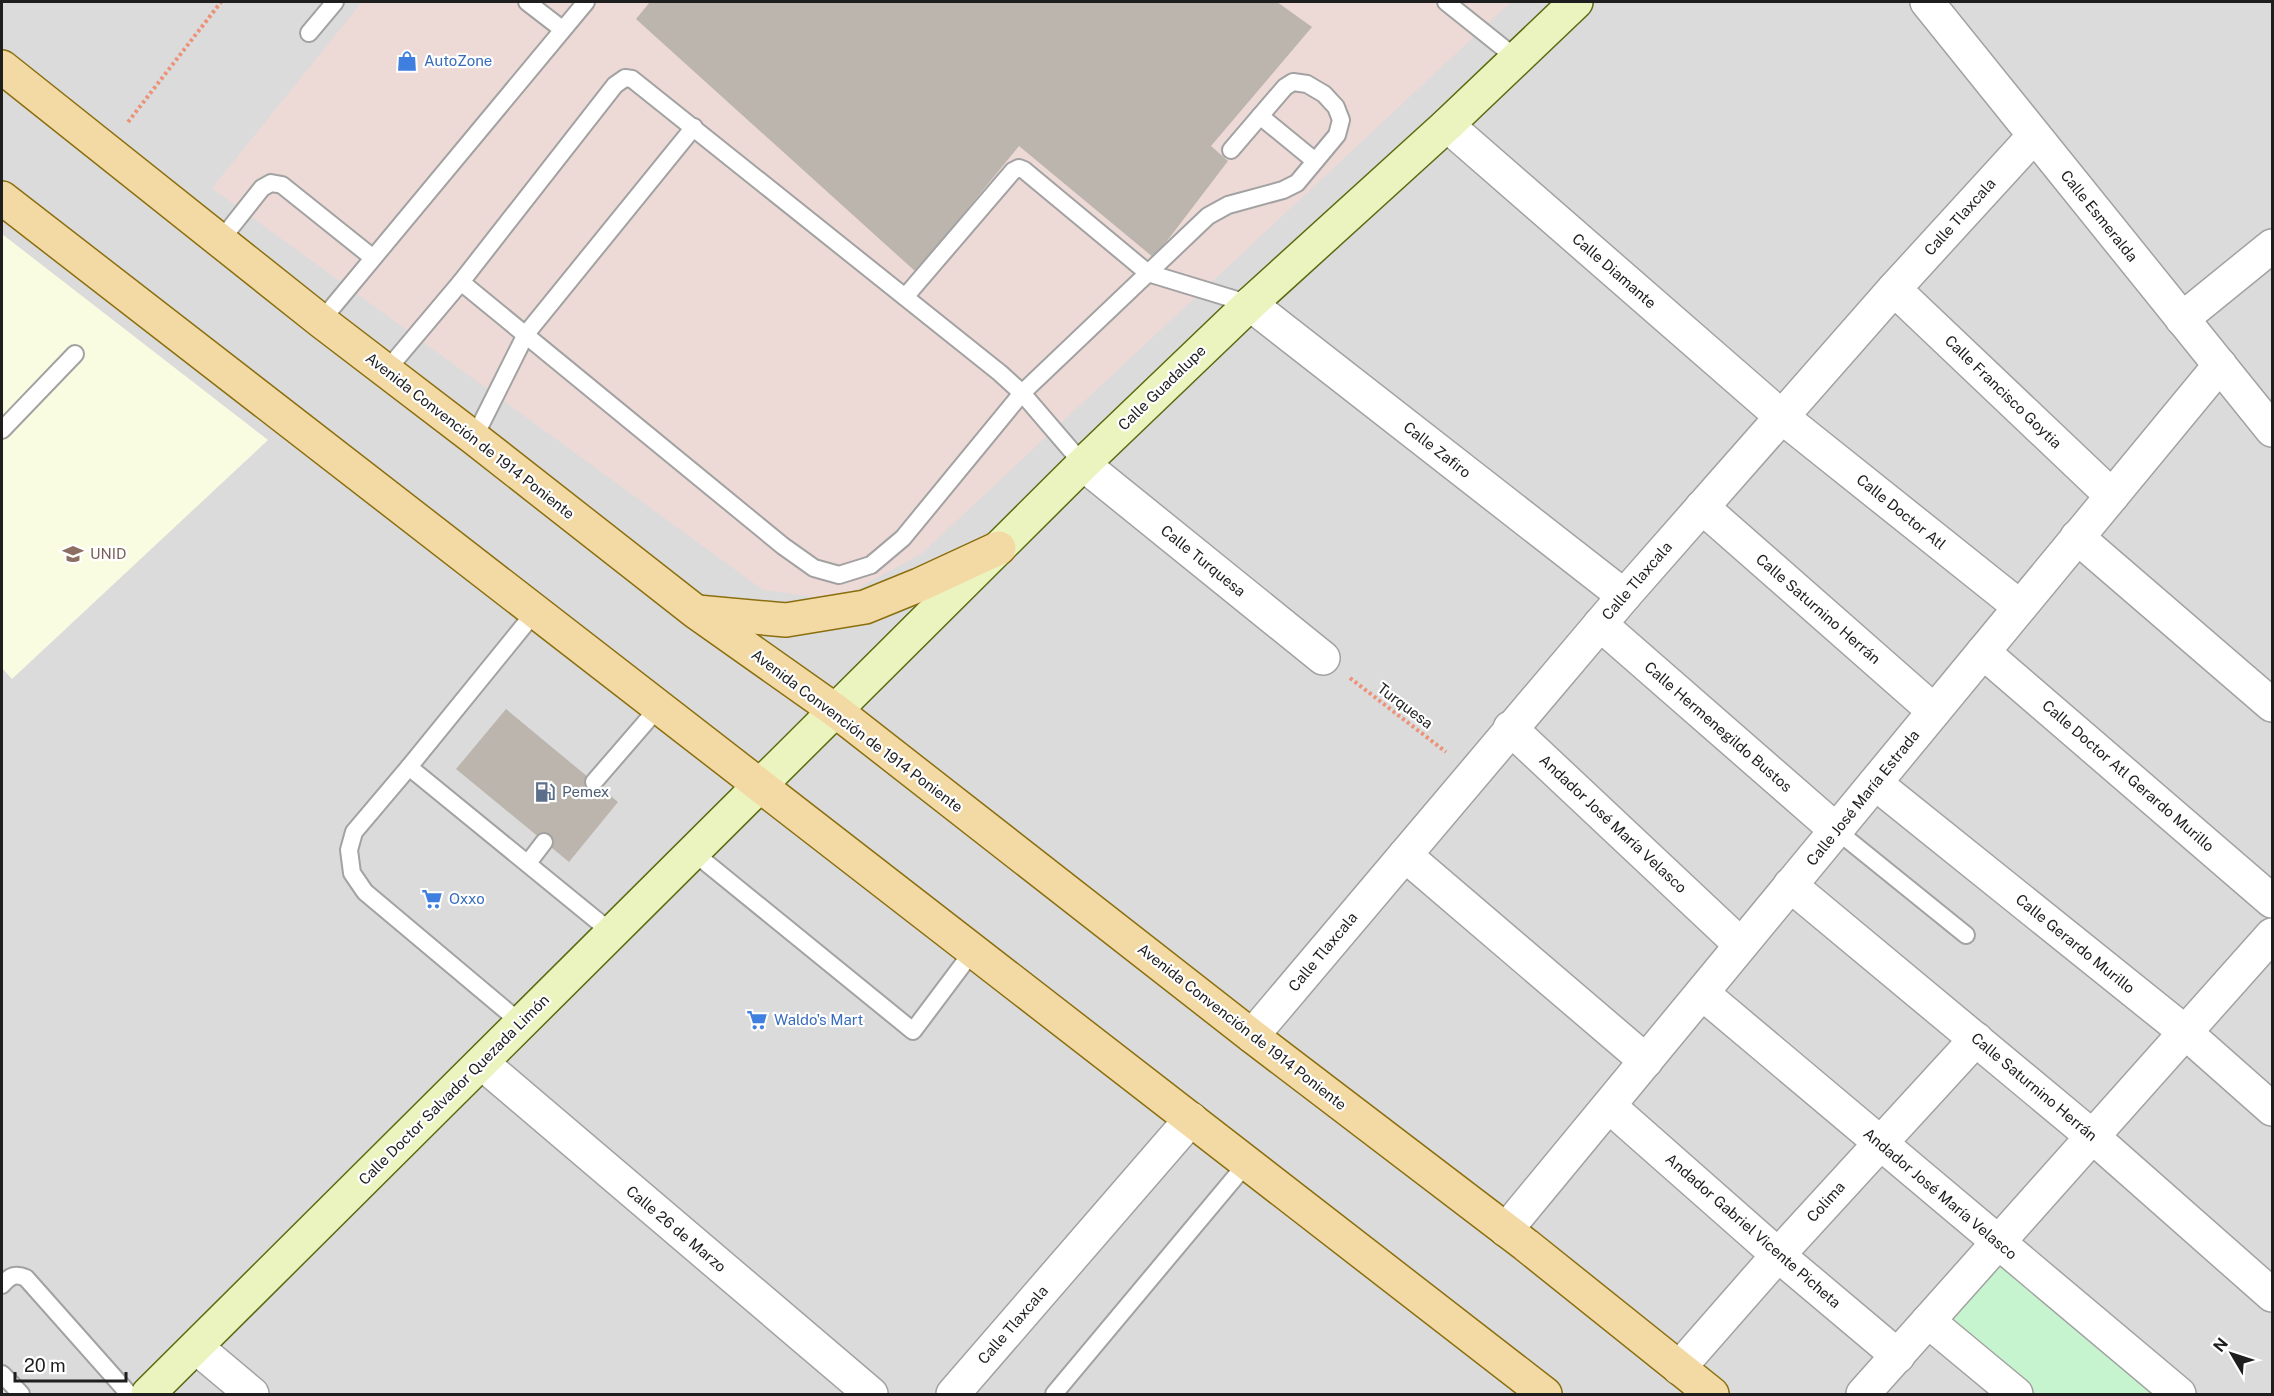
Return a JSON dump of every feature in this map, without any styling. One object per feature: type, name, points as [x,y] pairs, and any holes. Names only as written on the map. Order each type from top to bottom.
[{"type":"main road","name":"Avenida Convención de 1914 Poniente","points":[[2,67],[321,321],[696,612],[836,711],[1252,1036],[1506,1230],[1712,1395]]},
{"type":"main road","points":[[2,198],[1545,1395]]},
{"type":"main road","points":[[696,612],[786,620],[865,607],[999,548]]},
{"type":"street","name":"Calle Guadalupe","points":[[760,787],[1083,464],[1250,304],[1447,124],[1576,2]]},
{"type":"street","name":"Calle Esmeralda","points":[[1927,2],[2272,430]]},
{"type":"street","name":"Calle Diamante","points":[[1447,124],[1782,417]]},
{"type":"street","name":"Calle Tlaxcala","points":[[1252,1036],[1510,728],[1624,596],[1894,289],[2034,135]]},
{"type":"street","points":[[2182,319],[2272,246]]},
{"type":"street","name":"Calle Francisco Goytia","points":[[1894,289],[2112,496]]},
{"type":"street","name":"Calle Zafiro","points":[[1250,304],[1624,596]]},
{"type":"street","name":"Calle José María Estrada","points":[[1506,1230],[2220,365]]},
{"type":"street","name":"Calle Doctor Atl","points":[[1782,417],[2020,607]]},
{"type":"street","name":"Calle Turquesa","points":[[1083,464],[1323,658]]},
{"type":"street","name":"Calle Saturnino Herrán","points":[[1702,507],[1934,711]]},
{"type":"street","points":[[2077,537],[2272,705]]},
{"type":"street","name":"Calle Hermenegildo Bustos","points":[[1600,624],[1836,830]]},
{"type":"street","name":"Calle Doctor Atl Gerardo Murillo","points":[[1983,652],[2272,901]]},
{"type":"street","name":"Andador José María Velasco","points":[[1510,728],[1741,945]]},
{"type":"street","name":"Calle Gerardo Murillo","points":[[1875,783],[2185,1032],[2272,1109]]},
{"type":"street","name":"Calle Doctor Salvador Quezada Limón","points":[[148,1395],[611,932],[760,787]]},
{"type":"street","points":[[1405,855],[1646,1060]]},
{"type":"street","name":"Calle Saturnino Herrán","points":[[1790,885],[2092,1137],[2272,1295]]},
{"type":"street","points":[[1863,1395],[2272,935]]},
{"type":"street","name":"Andador José María Velasco","points":[[1702,993],[2179,1395]]},
{"type":"street","name":"Colima","points":[[1679,1368],[1879,1143],[1976,1039]]},
{"type":"street","name":"Calle 26 de Marzo","points":[[482,1063],[871,1395]]},
{"type":"street","name":"Andador Gabriel Vicente Picheta","points":[[1609,1106],[1778,1255],[1898,1356]]},
{"type":"street","name":"Calle Tlaxcala","points":[[953,1395],[1191,1119]]},
{"type":"street","points":[[1928,1321],[2016,1395]]},
{"type":"street","points":[[196,1347],[252,1395]]},
{"type":"lane","points":[[309,33],[335,2]]},
{"type":"lane","points":[[527,2],[562,29]]},
{"type":"lane","points":[[321,321],[586,2]]},
{"type":"lane","points":[[1446,2],[1516,58]]},
{"type":"lane","points":[[386,371],[461,282],[615,85],[625,78],[632,79],[694,127],[1000,373],[1022,393],[1083,464]]},
{"type":"lane","points":[[461,282],[783,546],[814,568],[839,574],[871,565],[903,538],[1022,393],[1208,216],[1228,205],[1283,190],[1297,183],[1337,135],[1341,120],[1336,106],[1324,94],[1307,84],[1293,82],[1285,87],[1231,150]]},
{"type":"lane","points":[[1260,116],[1315,161]]},
{"type":"lane","points":[[474,438],[526,334],[694,127]]},
{"type":"lane","points":[[905,297],[1018,168],[1024,170],[1148,273],[1250,304]]},
{"type":"lane","points":[[220,241],[262,188],[271,183],[282,184],[372,257]]},
{"type":"lane","points":[[2,430],[75,354]]},
{"type":"lane","points":[[521,1023],[365,892],[352,873],[349,850],[354,832],[410,767],[535,612]]},
{"type":"lane","points":[[594,782],[658,708]]},
{"type":"lane","points":[[410,767],[611,932]]},
{"type":"lane","points":[[1836,830],[1966,935]]},
{"type":"lane","points":[[528,863],[544,842]]},
{"type":"lane","points":[[693,852],[913,1031],[973,951]]},
{"type":"lane","points":[[1054,1395],[1247,1163]]},
{"type":"lane","points":[[2,1285],[10,1276],[18,1275],[26,1278],[129,1395]]},
{"type":"lane","points":[[2,1374],[21,1395]]},
{"type":"path","points":[[106,150],[221,2]]},
{"type":"path","name":"Turquesa","points":[[1323,658],[1473,773]]},
{"type":"shaded area","points":[[2,2],[2272,2],[2272,1394],[2,1394]]},
{"type":"shaded area","points":[[362,2],[1511,2],[921,554],[836,600],[763,590],[212,188]]},
{"type":"shaded area","name":"UNID","points":[[2,234],[268,440],[12,679],[2,668]]},
{"type":"green space","points":[[1998,1248],[2165,1394],[2022,1394],[1935,1321]]},
{"type":"building","points":[[650,2],[1277,2],[1312,27],[1211,146],[1228,161],[1154,258],[1019,146],[916,272],[636,19]]},
{"type":"building","name":"Pemex","points":[[506,709],[618,802],[569,862],[456,769]]},
{"type":"place","name":"AutoZone","points":[[407,61]]},
{"type":"place","name":"UNID","points":[[73,554]]},
{"type":"place","name":"Pemex","points":[[545,792]]},
{"type":"place","name":"Oxxo","points":[[432,899]]},
{"type":"place","name":"Waldo's Mart","points":[[757,1020]]}]
